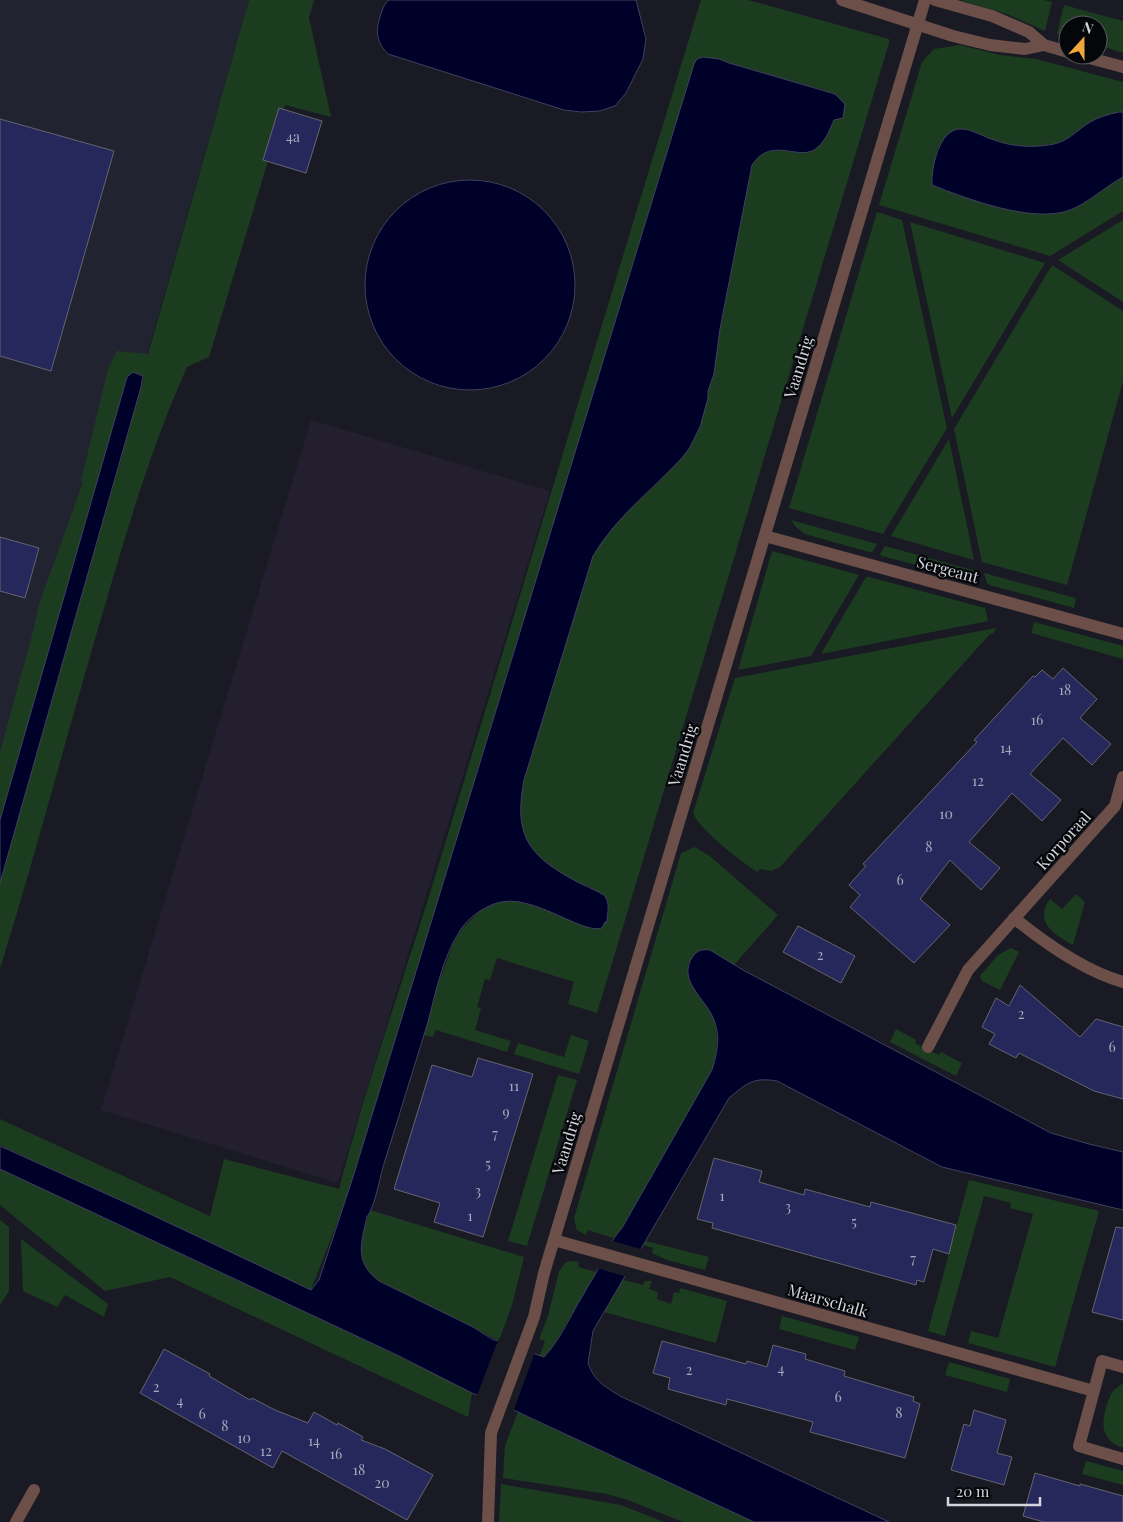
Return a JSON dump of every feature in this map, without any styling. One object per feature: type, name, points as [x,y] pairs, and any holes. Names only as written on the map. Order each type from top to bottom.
[{"type":"street","points":[[842,0],[918,25],[990,45],[1026,50],[1044,45]]},
{"type":"street","name":"Vaandrig","points":[[488,1522],[491,1433],[528,1332],[925,0]]},
{"type":"street","points":[[935,0],[992,16],[1029,32],[1044,45],[1058,49]]},
{"type":"street","points":[[1108,63],[1123,67]]},
{"type":"street","name":"Sergeant","points":[[765,536],[1123,634]]},
{"type":"street","name":"Korporaal","points":[[928,1048],[968,970],[1115,806],[1123,777]]},
{"type":"street","points":[[1014,918],[1040,939],[1103,976],[1123,982]]},
{"type":"street","name":"Maarschalk","points":[[554,1240],[1094,1391]]},
{"type":"street","points":[[1123,1367],[1102,1361],[1079,1446],[1123,1459]]},
{"type":"street","points":[[16,1522],[34,1490]]},
{"type":"shaded area","points":[[0,0],[249,0],[0,865]]},
{"type":"shaded area","points":[[311,420],[550,491],[338,1183],[101,1110]]},
{"type":"green space","points":[[249,0],[314,0],[309,18],[331,117],[285,105],[209,357],[187,367],[145,476],[96,636],[0,969],[0,883],[144,377],[134,373],[127,377],[0,820],[0,752],[38,607],[83,482],[81,481],[108,369],[117,351],[148,354]]},
{"type":"green space","points":[[701,0],[748,0],[889,39],[889,43],[597,1013],[568,1004],[574,982],[497,958],[490,980],[485,979],[477,1007],[481,1008],[475,1030],[511,1041],[507,1052],[436,1030],[433,1037],[424,1035],[437,987],[454,942],[462,929],[480,911],[507,900],[522,901],[556,913],[606,917],[609,911],[595,890],[557,871],[534,851],[527,840],[521,814],[524,780],[593,556],[617,521],[662,479],[708,398],[752,165],[758,156],[769,151],[786,150],[797,153],[825,139],[834,120],[824,90],[719,59],[697,59],[694,64],[349,1192],[311,1290],[0,1145],[0,1119],[210,1216],[224,1159],[339,1189],[363,1102],[432,887]]},
{"type":"green space","points":[[960,0],[1044,0],[1052,2],[1045,31],[1007,14]]},
{"type":"green space","points":[[1064,5],[1101,15],[1062,15]]},
{"type":"green space","points":[[1108,17],[1123,21],[1123,53],[1108,48]]},
{"type":"green space","points":[[960,45],[1000,55],[1036,59],[1123,82],[1123,112],[1119,112],[1066,140],[1043,146],[1027,147],[1014,145],[993,140],[970,130],[961,129],[953,131],[938,147],[932,185],[963,197],[1001,208],[1038,214],[1055,214],[1076,207],[1123,177],[1123,211],[1050,256],[879,205],[922,62],[934,49]]},
{"type":"green space","points":[[877,212],[902,220],[947,428],[883,534],[789,508]]},
{"type":"green space","points":[[1123,220],[1123,302],[1058,260]]},
{"type":"green space","points":[[910,222],[1045,263],[952,418]]},
{"type":"green space","points":[[1052,265],[1123,311],[1123,381],[1067,585],[982,562],[954,429]]},
{"type":"green space","points":[[949,439],[974,560],[891,536]]},
{"type":"green space","points":[[791,520],[877,544],[872,552],[869,552],[805,534]]},
{"type":"green space","points":[[885,546],[976,571],[978,581],[882,556],[880,554]]},
{"type":"green space","points":[[772,551],[859,575],[811,656],[738,670]]},
{"type":"green space","points":[[984,573],[1075,598],[1074,608],[990,585],[987,583]]},
{"type":"green space","points":[[866,577],[985,608],[988,621],[821,654]]},
{"type":"green space","points":[[1034,622],[1123,646],[1123,659],[1031,633]]},
{"type":"green space","points":[[996,628],[993,634],[990,634],[780,867],[771,871],[760,869],[758,872],[754,870],[720,844],[697,820],[693,813],[735,678]]},
{"type":"green space","points":[[695,847],[711,857],[778,915],[734,965],[710,950],[688,963],[690,980],[713,1018],[717,1034],[712,1070],[622,1228],[613,1238],[588,1230],[586,1235],[577,1230],[574,1218],[681,853]]},
{"type":"green space","points":[[1076,894],[1085,902],[1073,945],[1059,937],[1048,927],[1044,914],[1045,907],[1050,899],[1062,909]]},
{"type":"green space","points":[[1011,948],[1019,952],[1000,990],[982,981],[980,976],[998,955]]},
{"type":"green space","points":[[896,1029],[916,1040],[915,1043],[939,1055],[941,1052],[962,1063],[956,1076],[890,1042]]},
{"type":"green space","points":[[571,1035],[589,1041],[579,1074],[514,1054],[518,1043],[564,1057]]},
{"type":"green space","points":[[558,1075],[577,1080],[527,1246],[508,1241]]},
{"type":"green space","points":[[0,1169],[445,1378],[472,1393],[468,1417],[170,1277],[105,1291],[0,1205]]},
{"type":"green space","points":[[969,1180],[1099,1211],[1055,1367],[968,1343],[971,1331],[998,1338],[1033,1214],[1010,1208],[1011,1203],[984,1196],[945,1336],[928,1331]]},
{"type":"green space","points":[[370,1210],[524,1257],[512,1305],[499,1341],[379,1281],[370,1273],[365,1265],[361,1247]]},
{"type":"green space","points":[[0,1220],[9,1227],[9,1291],[0,1305]]},
{"type":"green space","points":[[21,1239],[108,1304],[104,1317],[65,1295],[57,1307],[23,1291]]},
{"type":"green space","points":[[646,1241],[709,1257],[705,1270],[667,1260],[652,1253],[653,1248],[643,1245]]},
{"type":"green space","points":[[566,1262],[579,1262],[578,1267],[597,1272],[551,1349],[543,1357],[539,1357],[545,1341],[539,1339],[548,1316],[559,1271]]},
{"type":"green space","points":[[623,1280],[643,1285],[645,1281],[652,1281],[649,1289],[658,1292],[657,1299],[671,1304],[674,1292],[679,1293],[680,1288],[727,1301],[716,1343],[604,1312]]},
{"type":"green space","points":[[782,1316],[859,1337],[855,1350],[779,1329]]},
{"type":"green space","points":[[949,1362],[1010,1379],[1007,1392],[945,1375]]},
{"type":"green space","points":[[1123,1383],[1123,1448],[1108,1439],[1105,1432],[1104,1418],[1111,1394]]},
{"type":"green space","points":[[518,1412],[754,1522],[683,1522],[628,1500],[607,1494],[503,1478],[505,1445]]},
{"type":"green space","points":[[1086,1461],[1123,1471],[1123,1485],[1082,1474]]},
{"type":"green space","points":[[501,1484],[621,1505],[664,1522],[499,1522]]},
{"type":"water","points":[[389,0],[636,0],[646,39],[643,59],[626,93],[615,106],[600,111],[581,112],[564,110],[388,54],[381,45],[377,31],[383,8]]},
{"type":"water","points":[[703,57],[719,59],[835,94],[845,104],[843,118],[834,120],[823,141],[811,151],[803,153],[777,150],[768,152],[760,156],[752,165],[720,329],[714,374],[700,427],[689,449],[681,459],[612,529],[593,556],[524,780],[521,814],[527,840],[534,850],[556,870],[604,895],[608,905],[607,922],[605,922],[602,928],[582,926],[540,908],[511,901],[487,907],[468,920],[461,929],[449,951],[441,974],[383,1167],[375,1200],[367,1217],[361,1252],[366,1267],[379,1281],[473,1327],[492,1339],[544,1357],[565,1327],[611,1243],[622,1228],[712,1070],[718,1045],[716,1026],[710,1012],[694,989],[688,973],[693,956],[703,950],[710,950],[743,970],[1051,1133],[1123,1152],[1123,1210],[942,1167],[777,1081],[762,1080],[751,1082],[729,1098],[593,1331],[588,1363],[597,1379],[620,1396],[889,1522],[754,1522],[518,1412],[472,1393],[397,1355],[0,1169],[0,1146],[131,1205],[311,1290],[319,1280],[353,1177],[694,64],[697,59]]},
{"type":"water","points":[[1123,112],[1123,177],[1083,204],[1070,210],[1055,214],[1020,212],[982,203],[932,185],[933,169],[938,151],[947,135],[953,130],[969,130],[990,139],[1016,145],[1047,145],[1064,140],[1093,120]]},
{"type":"water","points":[[460,180],[480,180],[500,184],[520,192],[537,204],[551,218],[563,235],[571,255],[575,285],[571,315],[563,335],[551,352],[537,366],[520,378],[500,386],[480,390],[460,390],[440,386],[420,378],[403,366],[389,352],[377,335],[369,315],[365,295],[365,275],[369,255],[377,235],[389,218],[403,204],[420,192],[440,184]]},
{"type":"water","points":[[133,372],[143,376],[141,387],[0,883],[0,820],[127,377]]},
{"type":"pier","points":[[609,1240],[644,1250],[628,1277],[596,1268]]},
{"type":"pier","points":[[499,1338],[535,1352],[513,1412],[476,1398]]},
{"type":"building","points":[[279,108],[322,121],[306,173],[263,160]]},
{"type":"building","points":[[0,119],[114,151],[51,371],[0,356]]},
{"type":"building","points":[[0,537],[39,548],[25,598],[0,591]]},
{"type":"building","points":[[1063,668],[1097,699],[1080,718],[1111,744],[1092,765],[1063,738],[1030,774],[1061,800],[1042,821],[1012,793],[969,842],[1000,868],[981,890],[950,860],[920,899],[950,925],[914,963],[850,907],[860,895],[849,885],[866,866],[863,864],[977,742],[974,740],[1033,676],[1035,677],[1042,670],[1053,679]]},
{"type":"building","points":[[798,926],[855,956],[841,983],[783,952]]},
{"type":"building","points":[[1020,985],[1080,1037],[1096,1019],[1123,1027],[1123,1099],[1094,1091],[1019,1053],[1016,1058],[989,1044],[995,1034],[982,1027],[996,998],[1009,1006]]},
{"type":"building","points":[[478,1058],[533,1074],[483,1237],[434,1222],[440,1203],[394,1189],[432,1065],[472,1077]]},
{"type":"building","points":[[714,1158],[762,1171],[759,1182],[804,1195],[805,1189],[870,1207],[871,1202],[956,1225],[949,1254],[933,1249],[924,1282],[917,1280],[916,1285],[712,1228],[713,1223],[697,1219]]},
{"type":"building","points":[[1116,1227],[1123,1228],[1123,1320],[1092,1312]]},
{"type":"building","points":[[662,1341],[746,1364],[747,1361],[767,1367],[773,1345],[806,1354],[805,1359],[845,1371],[844,1376],[914,1397],[913,1401],[920,1404],[905,1458],[810,1432],[813,1422],[727,1399],[726,1405],[668,1389],[670,1378],[653,1373]]},
{"type":"building","points":[[164,1349],[210,1374],[209,1376],[250,1400],[252,1398],[275,1410],[308,1423],[314,1412],[363,1437],[361,1440],[385,1449],[433,1475],[407,1520],[282,1451],[273,1468],[140,1393]]},
{"type":"building","points":[[974,1410],[1006,1420],[997,1453],[1012,1457],[1004,1485],[951,1470],[964,1424],[970,1426]]},
{"type":"building","points":[[1035,1473],[1123,1496],[1123,1522],[1044,1522],[1023,1516]]}]
